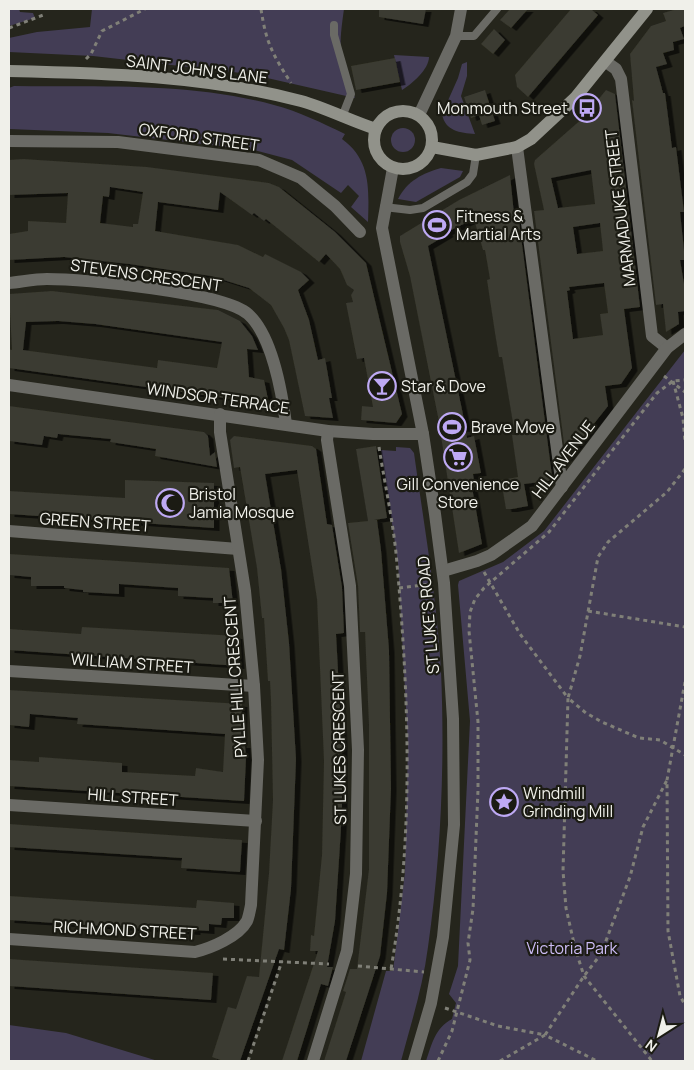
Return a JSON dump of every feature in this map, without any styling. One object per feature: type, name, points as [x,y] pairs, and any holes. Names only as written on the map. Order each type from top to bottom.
[{"type":"street","points":[[419,115],[456,36],[461,9]]},
{"type":"street","points":[[432,147],[476,155],[517,148],[531,139],[575,98],[647,9]]},
{"type":"street","name":"MARMADUKE STREET","points":[[606,62],[616,69],[621,79],[652,336],[668,348]]},
{"type":"street","name":"SAINT JOHN'S LANE","points":[[9,71],[70,72],[248,89],[303,102],[376,129]]},
{"type":"street","points":[[402,111],[419,115],[429,126],[433,135],[429,156],[419,165],[410,169],[393,168],[384,163],[376,151],[374,141],[376,129],[381,120],[392,113],[402,111]]},
{"type":"street","name":"OXFORD STREET","points":[[9,141],[118,142],[259,160],[301,178],[335,206],[360,232]]},
{"type":"street","points":[[517,148],[562,487]]},
{"type":"street","name":"ST LUKE'S ROAD","points":[[393,168],[384,207],[382,228],[423,434],[442,571],[453,719],[454,825],[443,937],[431,1003],[414,1061]]},
{"type":"street","name":"STEVENS CRESCENT","points":[[9,283],[45,279],[73,280],[212,298],[236,306],[248,314],[267,341],[286,424]]},
{"type":"street","name":"HILL AVENUE","points":[[442,571],[477,562],[525,532],[562,487],[668,348],[685,334]]},
{"type":"street","name":"WINDSOR TERRACE","points":[[9,385],[328,431],[423,434]]},
{"type":"street","name":"PYLLE HILL CRESCENT","points":[[220,414],[220,432],[245,591],[254,686],[258,760],[251,905],[246,922],[235,933]]},
{"type":"street","name":"ST LUKES CRESCENT","points":[[313,1061],[347,951],[356,874],[358,750],[350,586],[327,440],[328,431]]},
{"type":"street","name":"GREEN STREET","points":[[9,532],[238,549]]},
{"type":"street","name":"WILLIAM STREET","points":[[9,671],[254,686]]},
{"type":"street","name":"HILL STREET","points":[[9,805],[256,821]]},
{"type":"street","name":"RICHMOND STREET","points":[[9,940],[195,952],[206,949],[235,933]]},
{"type":"lane","points":[[456,36],[474,36],[497,9]]},
{"type":"lane","points":[[334,26],[334,35],[350,94],[342,117]]},
{"type":"lane","points":[[384,207],[410,210],[423,208],[467,182],[473,174],[476,155]]},
{"type":"path","points":[[70,72],[91,54],[102,31],[145,9]]},
{"type":"path","points":[[261,9],[264,33],[273,55],[293,86]]},
{"type":"path","points":[[9,28],[46,14]]},
{"type":"path","points":[[654,368],[685,392]]},
{"type":"path","points":[[673,381],[685,380]]},
{"type":"path","points":[[673,381],[683,418],[685,442]]},
{"type":"path","points":[[377,434],[397,562],[406,738],[404,868],[391,969]]},
{"type":"path","points":[[652,1061],[584,976],[566,908],[563,871],[568,698],[580,656],[598,557],[602,550],[667,492],[685,469]]},
{"type":"path","points":[[477,562],[492,582],[520,634],[568,698],[586,713],[602,722],[639,738],[660,740],[685,755]]},
{"type":"path","points":[[398,588],[431,584]]},
{"type":"path","points":[[588,611],[685,627]]},
{"type":"path","points":[[685,682],[667,780],[668,931],[680,996],[685,1005]]},
{"type":"path","points":[[500,1061],[545,1035],[584,976],[602,954],[630,877],[643,827],[667,780]]},
{"type":"path","points":[[206,949],[216,958],[333,964]]},
{"type":"path","points":[[248,1061],[282,961]]},
{"type":"path","points":[[353,966],[424,972]]},
{"type":"path","points":[[431,1003],[498,1026],[545,1035],[597,1061]]},
{"type":"green space","points":[[9,9],[19,9],[20,12],[33,13],[35,18],[9,26]]},
{"type":"green space","points":[[92,9],[344,9],[341,55],[355,98],[250,74],[93,56],[9,52],[9,38],[37,32],[90,27]]},
{"type":"green space","points":[[394,55],[429,57],[423,71],[402,90]]},
{"type":"green space","points":[[467,62],[467,76],[461,96],[475,134],[459,132],[450,128],[442,114],[462,64]]},
{"type":"green space","points":[[14,86],[145,87],[210,92],[274,105],[301,114],[345,134],[342,139],[358,156],[366,176],[368,187],[368,222],[351,207],[359,196],[348,185],[341,193],[292,160],[254,150],[108,133],[9,129],[9,88]]},
{"type":"green space","points":[[403,128],[408,129],[414,135],[414,145],[408,151],[403,152],[398,151],[392,145],[391,140],[392,135],[398,129]]},
{"type":"green space","points":[[441,168],[463,171],[460,177],[416,202],[398,199],[406,187],[416,179],[428,172]]},
{"type":"green space","name":"Victoria Park","points":[[685,350],[685,1061],[426,1061],[438,1032],[452,1019],[456,1003],[449,994],[458,966],[470,721],[459,581],[503,562],[544,531]]},
{"type":"green space","points":[[396,447],[410,448],[414,453],[433,589],[441,671],[441,809],[436,879],[426,962],[401,1061],[361,1061],[386,971],[393,971],[405,872],[408,744],[398,563],[381,450],[396,451]]},
{"type":"green space","points":[[9,1025],[66,1033],[158,1061],[9,1061]]},
{"type":"building","points":[[379,9],[426,9],[423,24],[379,17]]},
{"type":"building","points":[[510,9],[528,9],[511,28],[500,20]]},
{"type":"building","points":[[571,9],[591,9],[598,15],[528,97],[517,87],[515,75]]},
{"type":"building","points":[[685,9],[685,26],[680,28],[684,39],[673,42],[674,50],[663,53],[667,64],[656,67],[663,93],[665,93],[672,148],[676,147],[684,212],[680,212],[685,260],[680,260],[685,290],[685,311],[678,312],[679,324],[666,332],[663,304],[656,305],[632,100],[634,101],[630,54],[651,26],[666,21],[663,13]]},
{"type":"building","points":[[494,29],[505,40],[493,54],[481,44]]},
{"type":"building","points":[[395,58],[400,82],[356,90],[351,66]]},
{"type":"building","points":[[485,90],[495,121],[482,125],[479,115],[471,118],[464,97]]},
{"type":"building","points":[[606,90],[615,94],[640,307],[624,309],[632,368],[621,384],[605,386],[608,406],[566,459],[534,211],[544,210],[534,164],[535,160],[584,117]],"holes":[[[591,170],[595,204],[558,208],[551,178]],[[600,223],[603,251],[577,254],[573,227]],[[604,283],[608,313],[600,314],[603,335],[573,339],[567,291],[570,290],[569,287]]]},
{"type":"building","points":[[23,159],[147,167],[269,183],[279,187],[335,232],[366,263],[402,414],[396,423],[361,420],[362,406],[373,407],[364,358],[357,359],[346,303],[353,302],[351,295],[354,290],[347,285],[340,269],[326,254],[319,262],[266,219],[264,221],[254,213],[252,215],[220,192],[218,210],[158,202],[155,231],[238,245],[263,257],[265,254],[301,272],[309,280],[298,290],[309,320],[318,360],[325,358],[332,398],[329,398],[333,418],[305,416],[289,340],[284,328],[271,305],[249,288],[211,276],[129,264],[64,257],[9,260],[9,234],[28,231],[28,221],[66,223],[68,193],[9,195],[9,160]],"holes":[[[110,187],[143,192],[138,224],[133,224],[133,227],[100,223],[103,196],[109,197]]]},
{"type":"building","points":[[510,175],[514,214],[518,213],[552,476],[549,481],[524,484],[528,506],[506,509],[501,480],[518,477],[512,435],[515,435],[502,357],[499,357],[495,333],[487,280],[490,279],[485,250],[483,250],[474,219],[447,232],[448,234],[428,246],[466,429],[440,427],[410,276],[400,236],[459,200]]},
{"type":"building","points":[[52,291],[218,310],[240,321],[252,336],[258,350],[247,349],[249,377],[264,380],[269,404],[9,368],[9,349],[12,350],[9,294]],"holes":[[[58,321],[95,324],[222,342],[217,368],[158,360],[157,368],[23,350],[26,322]]]},
{"type":"building","points":[[9,406],[204,432],[208,436],[210,456],[215,452],[217,467],[155,456],[156,449],[110,442],[111,439],[58,434],[57,438],[44,436],[42,445],[9,441]]},
{"type":"building","points":[[466,432],[467,438],[474,436],[481,473],[473,474],[475,487],[472,487],[482,544],[459,553],[441,436]]},
{"type":"building","points":[[234,436],[312,446],[316,449],[327,524],[332,525],[342,587],[344,633],[336,634],[342,745],[342,813],[335,921],[327,967],[333,967],[328,986],[321,984],[297,1061],[282,1061],[318,951],[310,951],[311,935],[314,936],[322,855],[324,761],[317,599],[297,470],[265,474],[281,569],[289,643],[296,759],[291,889],[284,950],[279,949],[240,1061],[223,1061],[212,1057],[228,1007],[236,1009],[247,976],[259,977],[269,873],[273,800],[271,701],[264,618],[262,618],[257,568],[240,467],[234,468],[230,440]]},
{"type":"building","points":[[376,446],[387,518],[374,520],[377,520],[381,550],[389,650],[391,788],[387,893],[380,956],[346,1061],[324,1061],[346,992],[343,991],[350,969],[357,969],[369,869],[369,726],[365,632],[360,632],[358,586],[348,523],[368,521],[356,449]]},
{"type":"building","points":[[125,480],[214,483],[214,528],[9,514],[9,491],[125,498]]},
{"type":"building","points":[[9,554],[229,568],[233,603],[213,603],[213,598],[178,596],[178,588],[119,584],[119,594],[83,592],[83,590],[64,588],[64,586],[31,586],[31,577],[9,575]]},
{"type":"building","points":[[82,627],[237,636],[239,666],[9,650],[9,629],[81,634]]},
{"type":"building","points":[[9,690],[242,704],[241,745],[245,745],[246,758],[244,801],[9,786],[9,760],[39,762],[39,757],[122,763],[122,772],[195,776],[196,768],[223,772],[225,734],[77,724],[78,718],[30,714],[29,727],[9,725]]},
{"type":"building","points":[[9,824],[242,840],[240,872],[181,868],[182,858],[9,847]]},
{"type":"building","points":[[9,896],[196,908],[197,900],[234,903],[234,918],[222,918],[221,925],[209,924],[209,931],[195,930],[195,932],[9,920]]},
{"type":"building","points":[[9,959],[213,973],[211,1000],[9,986]]},
{"type":"place","name":"Monmouth Street","points":[[587,108]]},
{"type":"place","name":"Fitness & Martial Arts","points":[[437,225]]},
{"type":"place","name":"Star & Dove","points":[[382,386]]},
{"type":"place","name":"Brave Move","points":[[452,427]]},
{"type":"place","name":"Gill Convenience Store","points":[[458,457]]},
{"type":"place","name":"Bristol Jamia Mosque","points":[[170,503]]},
{"type":"place","name":"Windmill Grinding Mill","points":[[504,802]]}]
